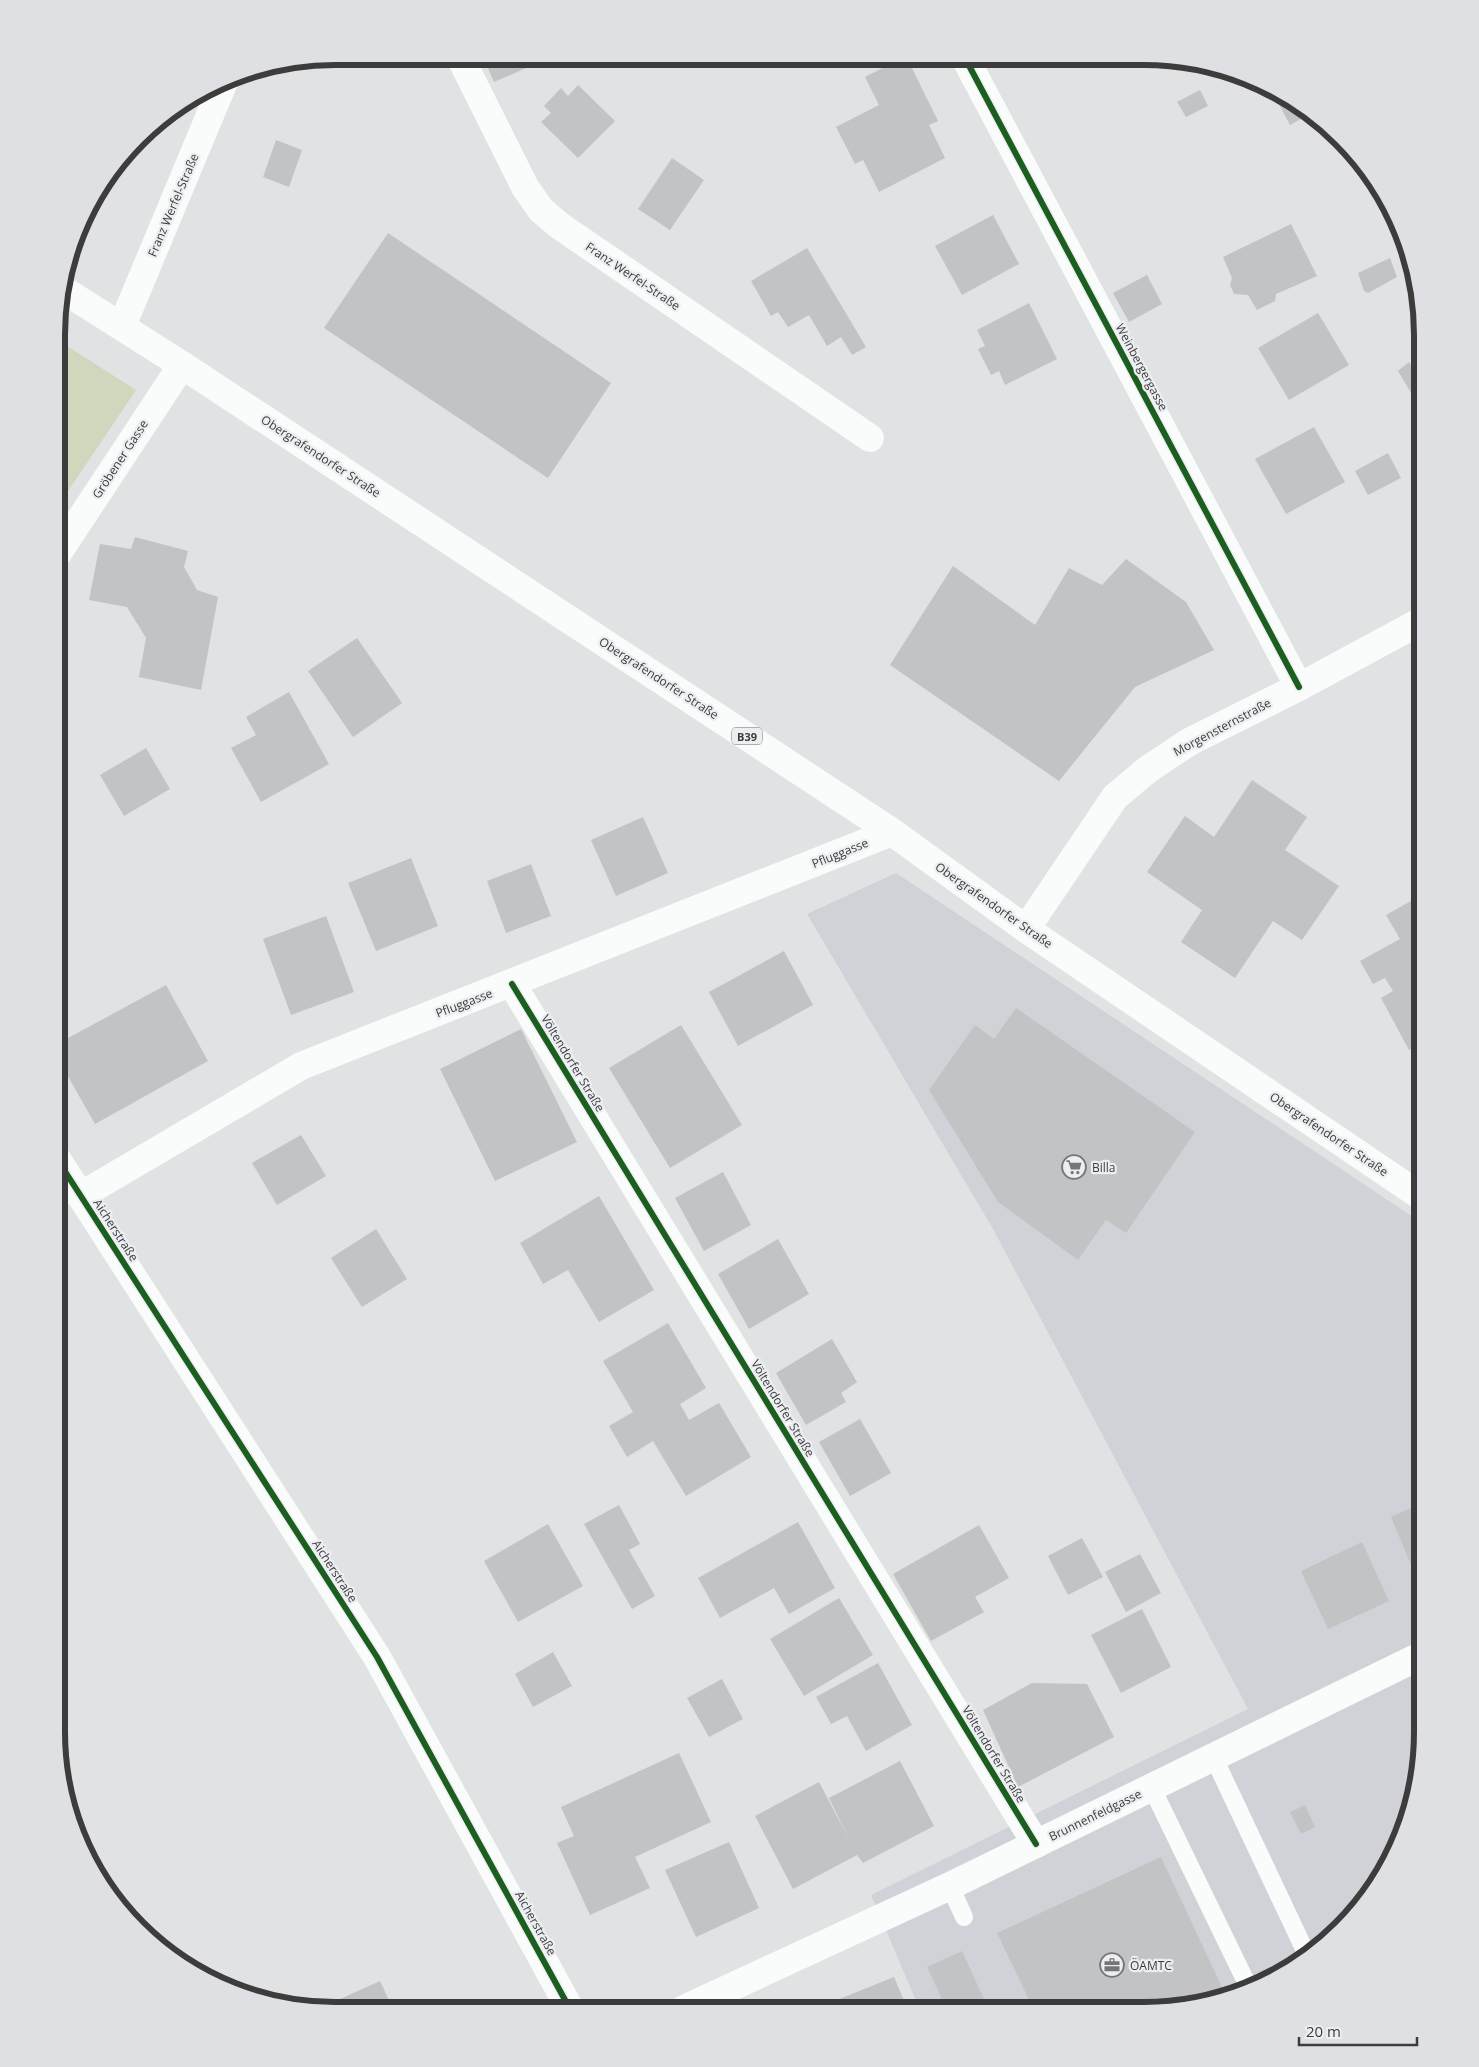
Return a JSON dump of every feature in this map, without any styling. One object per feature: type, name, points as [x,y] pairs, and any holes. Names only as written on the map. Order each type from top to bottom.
[{"type":"street","name":"Franz Werfel-Straße","points":[[464,65],[525,187],[541,210],[560,226],[870,438]]},
{"type":"street","name":"Weinbergergasse","points":[[969,65],[1299,687]]},
{"type":"street","name":"Franz Werfel-Straße","points":[[122,326],[220,91]]},
{"type":"street","name":"Obergrafendorfer Straße","points":[[68,293],[182,365],[892,832],[1026,929],[1414,1192]]},
{"type":"street","name":"Gröbener Gasse","points":[[65,542],[182,365]]},
{"type":"street","name":"Morgensternstraße","points":[[1026,929],[1116,797],[1147,770],[1189,742],[1299,687],[1414,625]]},
{"type":"street","name":"Pfluggasse","points":[[80,1196],[301,1066],[892,832]]},
{"type":"street","name":"Völtendorfer Straße","points":[[512,984],[1036,1844]]},
{"type":"street","name":"Aicherstraße","points":[[65,1172],[377,1656],[566,2002]]},
{"type":"street","name":"Brunnenfeldgasse","points":[[701,2002],[950,1886],[1414,1659]]},
{"type":"lane","points":[[1214,1758],[1304,1949]]},
{"type":"lane","points":[[1152,1788],[1245,1982]]},
{"type":"lane","points":[[950,1886],[964,1917]]},
{"type":"shaded area","points":[[896,873],[1414,1218],[1414,1732],[1412,1767],[1405,1802],[1400,1819],[1378,1867],[1369,1882],[1335,1923],[1294,1957],[1264,1974],[1231,1988],[1179,2000],[1144,2002],[917,2002],[871,1895],[1248,1709],[993,1229],[807,914]]},
{"type":"green space","points":[[65,345],[136,390],[65,496]]},
{"type":"building","points":[[487,65],[533,65],[494,82]]},
{"type":"building","points":[[888,65],[910,65],[938,121],[929,125],[945,158],[879,192],[863,160],[855,164],[836,127],[879,105],[865,77]]},
{"type":"building","points":[[578,85],[615,121],[578,158],[541,122],[551,113],[544,106],[561,88],[568,96]]},
{"type":"building","points":[[1200,90],[1208,106],[1186,117],[1177,102]]},
{"type":"building","points":[[1277,100],[1304,118],[1290,125]]},
{"type":"building","points":[[276,140],[302,150],[289,187],[263,177]]},
{"type":"building","points":[[672,158],[704,180],[670,230],[638,209]]},
{"type":"building","points":[[993,215],[1019,264],[962,295],[935,246]]},
{"type":"building","points":[[1291,224],[1317,276],[1276,294],[1275,301],[1257,310],[1248,295],[1234,294],[1230,285],[1232,278],[1223,257]]},
{"type":"building","points":[[388,233],[611,383],[548,478],[324,328]]},
{"type":"building","points":[[807,248],[866,347],[852,355],[841,337],[827,346],[809,315],[788,327],[778,312],[771,316],[751,281]]},
{"type":"building","points":[[1390,258],[1397,277],[1368,293],[1364,291],[1358,273]]},
{"type":"building","points":[[1147,275],[1162,304],[1129,322],[1113,293]]},
{"type":"building","points":[[1029,303],[1057,359],[1005,385],[999,371],[991,375],[978,349],[985,346],[977,330]]},
{"type":"building","points":[[1318,313],[1349,365],[1289,400],[1258,348]]},
{"type":"building","points":[[1409,362],[1414,370],[1414,398],[1398,371]]},
{"type":"building","points":[[1314,427],[1345,482],[1286,514],[1255,459]]},
{"type":"building","points":[[1388,453],[1401,478],[1368,495],[1355,471]]},
{"type":"building","points":[[135,537],[188,551],[184,567],[197,590],[218,597],[201,690],[139,677],[146,638],[127,607],[89,600],[100,544],[131,549]]},
{"type":"building","points":[[1126,559],[1186,602],[1214,650],[1135,687],[1059,781],[890,665],[953,566],[1035,625],[1069,568],[1102,585]]},
{"type":"building","points":[[357,638],[402,703],[353,737],[308,671]]},
{"type":"building","points":[[289,692],[329,764],[261,802],[231,748],[256,735],[246,717]]},
{"type":"building","points":[[146,748],[170,789],[124,816],[100,775]]},
{"type":"building","points":[[1252,780],[1307,817],[1285,850],[1339,886],[1302,940],[1273,921],[1235,978],[1181,942],[1202,910],[1147,872],[1185,816],[1214,837]]},
{"type":"building","points":[[643,817],[668,873],[616,896],[591,840]]},
{"type":"building","points":[[411,858],[438,926],[376,951],[348,883]]},
{"type":"building","points":[[531,864],[551,916],[506,933],[487,881]]},
{"type":"building","points":[[1414,899],[1414,1047],[1409,1050],[1381,998],[1393,991],[1385,978],[1373,984],[1360,961],[1400,939],[1386,915]]},
{"type":"building","points":[[326,916],[354,992],[291,1015],[263,939]]},
{"type":"building","points":[[784,951],[813,1005],[738,1046],[709,992]]},
{"type":"building","points":[[166,985],[208,1061],[95,1124],[65,1071],[65,1040]]},
{"type":"building","name":"Billa","points":[[1016,1008],[1195,1132],[1126,1233],[1106,1220],[1078,1260],[998,1202],[929,1090],[975,1025],[994,1039]]},
{"type":"building","points":[[681,1025],[742,1125],[670,1168],[609,1068]]},
{"type":"building","points":[[521,1029],[577,1142],[495,1181],[440,1069]]},
{"type":"building","points":[[301,1135],[326,1176],[277,1205],[252,1163]]},
{"type":"building","points":[[723,1172],[751,1225],[704,1251],[675,1198]]},
{"type":"building","points":[[599,1196],[654,1290],[599,1322],[568,1270],[543,1284],[520,1243]]},
{"type":"building","points":[[376,1229],[407,1279],[362,1307],[331,1258]]},
{"type":"building","points":[[778,1239],[809,1294],[749,1329],[718,1274]]},
{"type":"building","points":[[668,1323],[706,1388],[680,1404],[689,1420],[719,1403],[751,1457],[686,1496],[653,1441],[627,1457],[609,1426],[633,1412],[603,1361]]},
{"type":"building","points":[[832,1339],[857,1382],[841,1393],[846,1402],[806,1425],[776,1373]]},
{"type":"building","points":[[860,1419],[891,1473],[850,1496],[819,1442]]},
{"type":"building","points":[[619,1505],[640,1544],[629,1550],[655,1596],[632,1609],[584,1524]]},
{"type":"building","points":[[1414,1507],[1414,1572],[1391,1517]]},
{"type":"building","points":[[798,1522],[835,1588],[789,1614],[774,1588],[720,1618],[698,1578]]},
{"type":"building","points":[[548,1524],[583,1586],[518,1622],[484,1561]]},
{"type":"building","points":[[979,1525],[1009,1578],[975,1597],[984,1612],[931,1641],[893,1574]]},
{"type":"building","points":[[1082,1538],[1103,1577],[1068,1595],[1048,1556]]},
{"type":"building","points":[[1362,1542],[1389,1601],[1328,1629],[1301,1571]]},
{"type":"building","points":[[1140,1554],[1161,1593],[1126,1612],[1105,1572]]},
{"type":"building","points":[[839,1598],[873,1655],[804,1696],[770,1639]]},
{"type":"building","points":[[1142,1609],[1171,1667],[1121,1693],[1091,1635]]},
{"type":"building","points":[[553,1652],[572,1686],[533,1707],[515,1674]]},
{"type":"building","points":[[878,1663],[912,1725],[866,1751],[847,1716],[831,1724],[816,1697]]},
{"type":"building","points":[[722,1679],[743,1719],[709,1737],[687,1698]]},
{"type":"building","points":[[1032,1683],[1087,1684],[1114,1737],[1018,1787],[983,1710]]},
{"type":"building","points":[[679,1753],[711,1822],[635,1857],[650,1888],[590,1915],[557,1843],[574,1836],[561,1807]]},
{"type":"building","points":[[900,1761],[934,1826],[863,1863],[857,1855],[793,1889],[755,1816],[819,1782],[849,1839],[829,1798]]},
{"type":"building","points":[[1305,1805],[1315,1827],[1301,1834],[1290,1812]]},
{"type":"building","points":[[729,1842],[759,1908],[696,1937],[665,1870]]},
{"type":"building","name":"ÖAMTC","points":[[1161,1857],[1223,1990],[1179,2000],[1144,2002],[1030,2002],[997,1933]]},
{"type":"building","points":[[962,1951],[985,2002],[943,2002],[927,1967]]},
{"type":"building","points":[[894,1977],[905,2002],[832,2002]]},
{"type":"building","points":[[380,1981],[390,2002],[335,2002]]},
{"type":"cycle path","points":[[969,65],[1299,687]]},
{"type":"cycle path","points":[[512,984],[1036,1844]]},
{"type":"cycle path","points":[[65,1171],[377,1657],[566,2002]]},
{"type":"place","name":"Billa","points":[[1074,1167]]},
{"type":"place","name":"ÖAMTC","points":[[1112,1965]]}]
